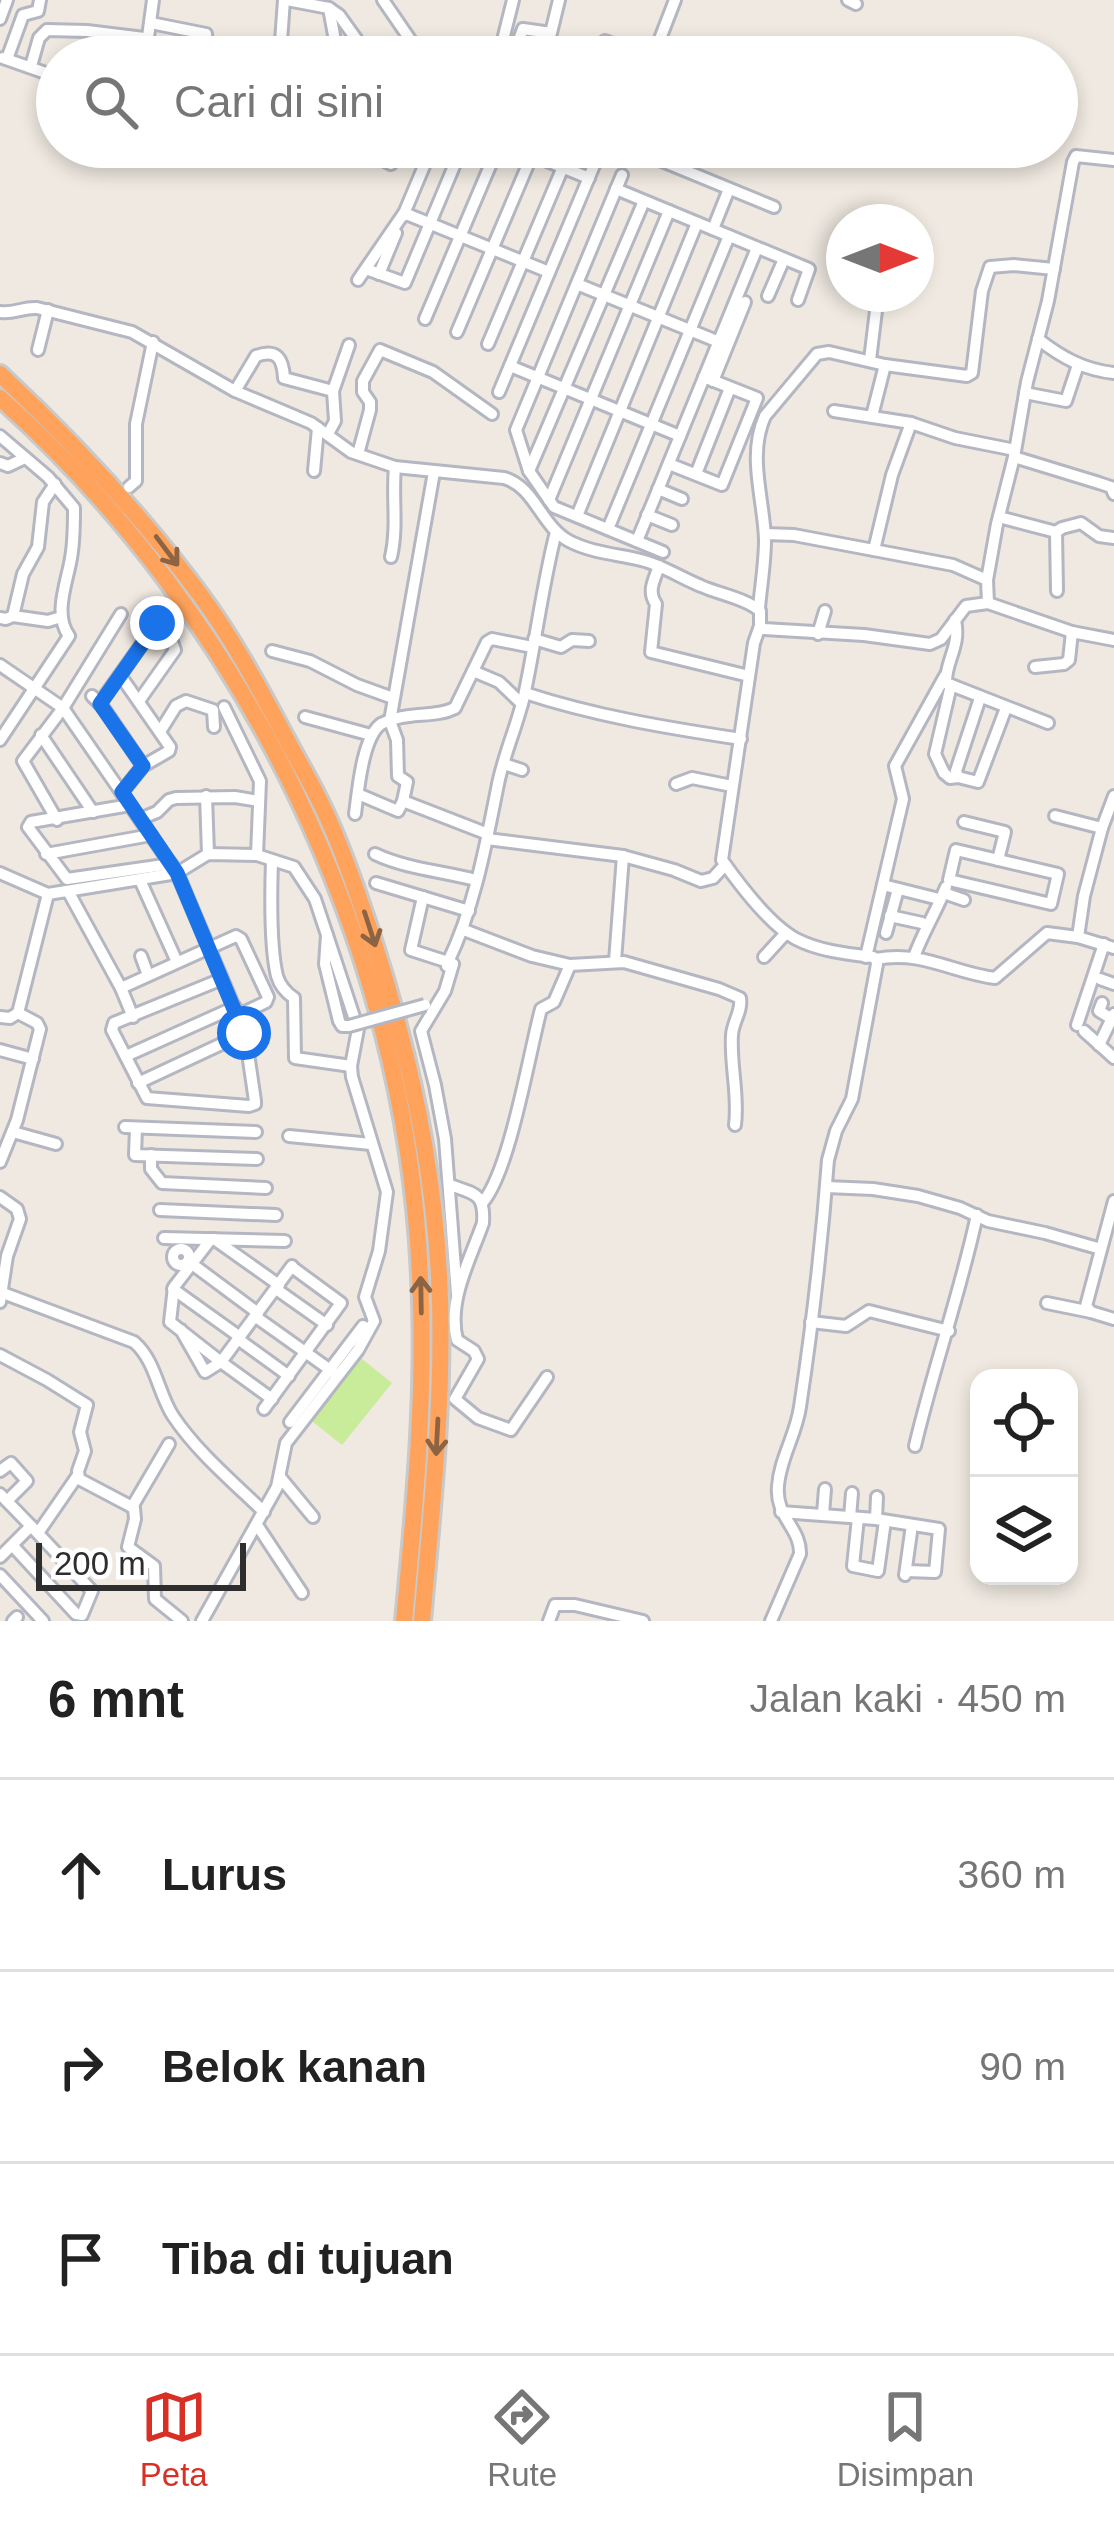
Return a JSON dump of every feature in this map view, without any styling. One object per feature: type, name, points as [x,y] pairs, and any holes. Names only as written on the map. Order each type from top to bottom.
[{"type":"highway","points":[[0,374],[154,534],[205,601],[258,686],[325,812],[361,903],[419,1104],[439,1275],[441,1373],[422,1621]]},
{"type":"highway","points":[[0,398],[37,431],[124,527],[191,611],[245,696],[310,820],[344,908],[376,1007],[400,1112],[418,1253],[422,1374],[404,1621]]},
{"type":"street","points":[[7,0],[0,24],[16,34]]},
{"type":"street","points":[[36,68],[3,58],[23,14],[38,11],[40,0]]},
{"type":"street","points":[[148,36],[153,0]]},
{"type":"street","points":[[282,36],[285,0],[329,8],[354,36]]},
{"type":"street","points":[[383,0],[408,36]]},
{"type":"street","points":[[504,36],[513,0]]},
{"type":"street","points":[[660,36],[675,0]]},
{"type":"street","points":[[520,36],[523,29],[551,33],[556,1]]},
{"type":"street","points":[[329,8],[334,36]]},
{"type":"street","points":[[151,23],[206,36]]},
{"type":"street","points":[[41,36],[47,30],[120,36]]},
{"type":"street","points":[[32,66],[36,50]]},
{"type":"street","points":[[1078,155],[1114,160]]},
{"type":"street","points":[[379,274],[423,168]]},
{"type":"street","points":[[404,213],[362,274],[379,274],[404,284],[454,168]]},
{"type":"street","points":[[424,319],[489,168]]},
{"type":"street","points":[[457,332],[526,168]]},
{"type":"street","points":[[488,344],[562,168]]},
{"type":"street","points":[[564,168],[589,178]]},
{"type":"street","points":[[499,392],[593,168]]},
{"type":"street","points":[[678,168],[774,207]]},
{"type":"street","points":[[988,603],[987,580],[999,517],[1072,168]]},
{"type":"street","points":[[622,176],[515,430],[529,471],[554,507],[663,552]]},
{"type":"street","points":[[616,189],[809,269],[798,300]]},
{"type":"street","points":[[713,229],[729,189]]},
{"type":"street","points":[[529,471],[644,200]]},
{"type":"street","points":[[549,500],[669,211]]},
{"type":"street","points":[[404,213],[549,272]]},
{"type":"street","points":[[577,517],[698,223]]},
{"type":"street","points":[[608,529],[729,236]]},
{"type":"street","points":[[637,541],[709,379],[758,248]]},
{"type":"street","points":[[768,296],[784,259]]},
{"type":"street","points":[[1054,269],[989,267],[972,373],[967,376],[829,352],[817,354],[765,416],[756,477],[765,534],[760,626],[721,852],[725,865],[786,933],[811,945],[871,958],[928,958],[995,977],[1047,933],[1109,946],[1080,1028],[1114,1058]]},
{"type":"street","points":[[577,284],[719,341]]},
{"type":"street","points":[[741,301],[760,308]]},
{"type":"street","points":[[709,379],[719,341],[741,301]]},
{"type":"street","points":[[0,313],[27,307],[132,332],[235,391],[292,414],[340,446],[394,467],[518,482],[556,532],[593,550],[659,566],[759,608]]},
{"type":"street","points":[[38,350],[47,310]]},
{"type":"street","points":[[870,360],[876,312]]},
{"type":"street","points":[[1038,339],[1078,365],[1114,373]]},
{"type":"street","points":[[129,487],[136,481],[136,424],[153,342]]},
{"type":"street","points":[[314,470],[323,431],[335,422],[333,392],[349,345]]},
{"type":"street","points":[[358,454],[370,410],[363,381],[380,350],[433,372],[492,414]]},
{"type":"street","points":[[235,391],[256,356],[268,353],[284,363],[284,378],[333,392]]},
{"type":"street","points":[[872,416],[885,365]]},
{"type":"street","points":[[1025,392],[1066,400],[1078,365]]},
{"type":"street","points":[[510,366],[680,436]]},
{"type":"street","points":[[669,464],[722,485],[757,398],[709,379]]},
{"type":"street","points":[[696,475],[730,388]]},
{"type":"street","points":[[834,411],[911,423],[1100,482],[1114,494]]},
{"type":"street","points":[[874,550],[892,475],[911,423]]},
{"type":"street","points":[[0,436],[80,507],[61,616],[69,636],[0,740]]},
{"type":"street","points":[[0,464],[8,466],[26,458]]},
{"type":"street","points":[[391,557],[397,535],[394,467]]},
{"type":"street","points":[[358,794],[398,812],[403,801],[406,782],[398,776],[398,740],[390,721],[434,472]]},
{"type":"street","points":[[55,484],[43,502],[38,547],[6,617],[49,621],[61,616]]},
{"type":"street","points":[[658,490],[682,499]]},
{"type":"street","points":[[647,515],[672,525]]},
{"type":"street","points":[[999,517],[1056,532],[1081,524],[1099,536],[1114,538]]},
{"type":"street","points":[[327,935],[325,964],[342,1026],[436,999],[469,911],[523,698],[556,532]]},
{"type":"street","points":[[1056,532],[1057,591]]},
{"type":"street","points":[[765,534],[794,535],[953,565],[987,580]]},
{"type":"street","points":[[659,566],[650,591],[656,604],[651,652],[749,676]]},
{"type":"street","points":[[760,626],[930,644],[941,638],[966,606],[988,603],[1072,632],[1114,640]]},
{"type":"street","points":[[818,634],[826,611]]},
{"type":"street","points":[[57,820],[23,761],[63,708],[121,614]]},
{"type":"street","points":[[955,620],[958,634],[934,754],[944,773],[978,782],[1006,707]]},
{"type":"street","points":[[140,701],[175,650],[157,623],[96,700],[143,766]]},
{"type":"street","points":[[1035,667],[1069,660],[1072,632]]},
{"type":"street","points":[[355,814],[371,735],[380,725],[402,717],[455,708],[483,647],[492,639],[561,647],[572,640],[590,641]]},
{"type":"street","points":[[272,651],[310,661],[393,698]]},
{"type":"street","points":[[2,671],[63,708],[122,792],[174,868],[237,1011],[255,1097],[252,1106],[144,1102],[112,1028],[114,1023],[222,979]]},
{"type":"street","points":[[472,671],[523,698],[741,739]]},
{"type":"street","points":[[120,675],[169,743],[169,751],[143,766],[122,792]]},
{"type":"street","points":[[948,681],[1048,723]]},
{"type":"street","points":[[771,1621],[801,1548],[781,1512],[778,1486],[800,1410],[831,1146],[854,1093],[883,885],[903,799],[896,766],[948,681]]},
{"type":"street","points":[[958,777],[980,698]]},
{"type":"street","points":[[160,730],[185,701],[213,710],[214,727]]},
{"type":"street","points":[[224,707],[260,782],[257,855]]},
{"type":"street","points":[[305,716],[371,735]]},
{"type":"street","points":[[41,735],[93,812]]},
{"type":"street","points":[[504,764],[522,770]]},
{"type":"street","points":[[676,784],[692,778],[732,786]]},
{"type":"street","points":[[206,796],[208,854]]},
{"type":"street","points":[[140,819],[176,798],[235,796],[259,801]]},
{"type":"street","points":[[1078,937],[1084,896],[1114,796]]},
{"type":"street","points":[[403,801],[488,837],[623,856],[701,881],[713,878],[725,865]]},
{"type":"street","points":[[130,805],[28,825],[63,877],[71,880],[174,868]]},
{"type":"street","points":[[1055,816],[1102,828]]},
{"type":"street","points":[[964,822],[1005,832],[998,860]]},
{"type":"street","points":[[46,854],[151,835]]},
{"type":"street","points":[[956,850],[998,860],[1058,874],[1051,904],[949,880],[956,850]]},
{"type":"street","points":[[0,873],[48,894],[140,880],[208,854],[257,855],[294,867],[315,899],[358,1029],[351,1066],[387,1192],[380,1251],[364,1297],[368,1336],[290,1422]]},
{"type":"street","points":[[375,854],[397,865],[476,880]]},
{"type":"street","points":[[615,961],[623,856]]},
{"type":"street","points":[[272,861],[277,975],[294,998],[295,1058],[351,1066]]},
{"type":"street","points":[[140,880],[177,962]]},
{"type":"street","points":[[376,883],[469,911]]},
{"type":"street","points":[[883,885],[964,900]]},
{"type":"street","points":[[886,933],[898,889]]},
{"type":"street","points":[[1055,889],[1084,896]]},
{"type":"street","points":[[68,891],[133,1017]]},
{"type":"street","points":[[914,958],[942,893]]},
{"type":"street","points":[[0,1017],[18,1013],[48,894]]},
{"type":"street","points":[[423,897],[412,950],[453,964],[445,991],[421,1031],[435,1085],[450,1185],[455,1336],[478,1356],[455,1399],[490,1424],[511,1430],[547,1377]]},
{"type":"street","points":[[890,916],[922,923]]},
{"type":"street","points":[[464,930],[532,956],[570,965],[615,961],[740,998],[732,1031],[735,1125]]},
{"type":"street","points":[[764,958],[786,933]]},
{"type":"street","points":[[121,988],[239,936],[266,994],[266,1002],[126,1056]]},
{"type":"street","points":[[141,956],[148,975]]},
{"type":"street","points":[[483,1202],[507,1145],[541,1009],[554,1002],[570,965]]},
{"type":"street","points":[[1100,980],[1114,984]]},
{"type":"street","points":[[1100,1045],[1113,1016],[1099,1011],[1102,1003]]},
{"type":"street","points":[[0,1162],[13,1132],[39,1025],[18,1013]]},
{"type":"street","points":[[138,1083],[244,1033]]},
{"type":"street","points":[[0,1051],[32,1059]]},
{"type":"street","points":[[256,1132],[131,1127],[135,1155],[257,1160]]},
{"type":"street","points":[[13,1132],[56,1144]]},
{"type":"street","points":[[289,1136],[371,1144]]},
{"type":"street","points":[[151,1155],[151,1169],[162,1183],[266,1188]]},
{"type":"street","points":[[175,1184],[173,1210],[187,1253],[173,1289],[170,1322],[181,1330],[205,1372],[221,1362],[293,1266],[341,1304],[268,1404],[221,1362]]},
{"type":"street","points":[[450,1185],[478,1195],[483,1202],[483,1223],[457,1294]]},
{"type":"street","points":[[826,1187],[906,1194],[1101,1250]]},
{"type":"street","points":[[0,1198],[20,1215],[1,1295],[134,1342],[178,1423],[264,1512]]},
{"type":"street","points":[[1091,1312],[1087,1301],[1114,1201]]},
{"type":"street","points":[[173,1210],[276,1215]]},
{"type":"street","points":[[915,1446],[977,1216]]},
{"type":"street","points":[[164,1238],[335,1373]]},
{"type":"street","points":[[187,1253],[212,1239],[285,1241]]},
{"type":"street","points":[[187,1253],[212,1239]]},
{"type":"street","points":[[212,1239],[327,1325]]},
{"type":"street","points":[[173,1289],[289,1376]]},
{"type":"street","points":[[1047,1303],[1114,1319]]},
{"type":"street","points":[[811,1322],[846,1326],[869,1311],[949,1330]]},
{"type":"street","points":[[0,1557],[34,1530],[78,1475],[86,1451],[80,1432],[87,1406],[47,1380],[2,1361]]},
{"type":"street","points":[[202,1621],[264,1512],[280,1477],[286,1443],[335,1373]]},
{"type":"street","points":[[169,1444],[132,1507],[135,1520],[128,1547],[154,1566],[155,1599],[182,1621]]},
{"type":"street","points":[[0,1471],[10,1463],[27,1481],[4,1497],[92,1591],[82,1615],[12,1545]]},
{"type":"street","points":[[78,1475],[81,1481],[132,1507]]},
{"type":"street","points":[[280,1477],[313,1517]]},
{"type":"street","points":[[823,1514],[825,1489]]},
{"type":"street","points":[[853,1493],[853,1566],[878,1571],[878,1496]]},
{"type":"street","points":[[781,1512],[854,1517],[939,1529],[934,1572],[906,1573],[912,1526]]},
{"type":"street","points":[[256,1525],[302,1593]]},
{"type":"street","points":[[0,1575],[5,1590],[43,1621]]},
{"type":"street","points":[[549,1621],[555,1606],[575,1604],[644,1621]]},
{"type":"green space","points":[[357,1355],[392,1383],[342,1445],[308,1418]]},
{"type":"route","points":[[157,623],[100,704],[143,766],[122,792],[177,873],[244,1033]]}]
